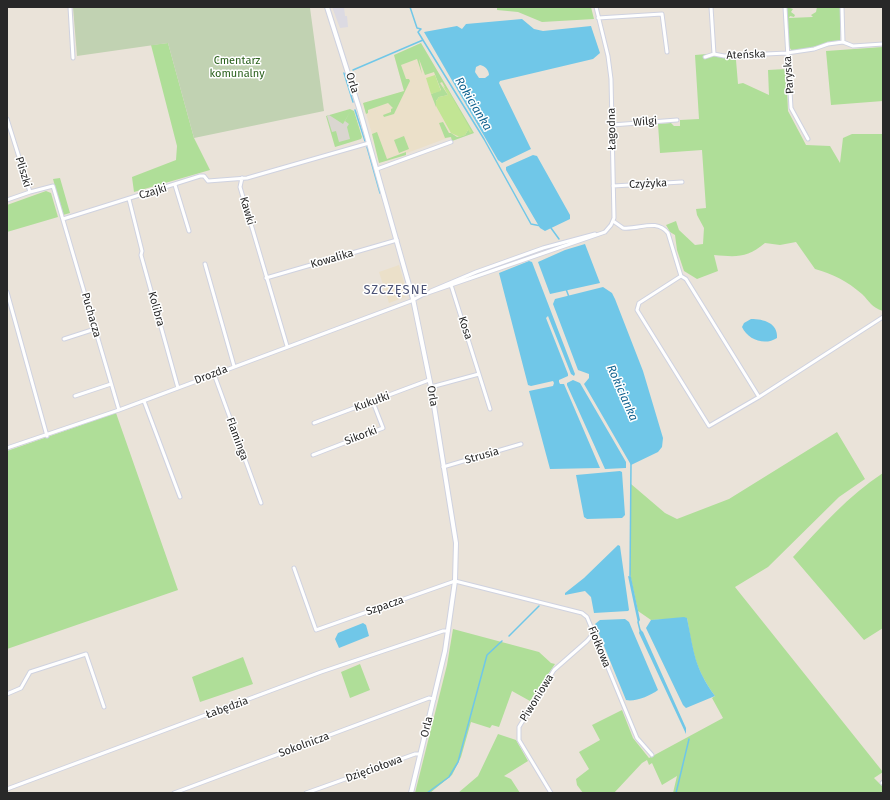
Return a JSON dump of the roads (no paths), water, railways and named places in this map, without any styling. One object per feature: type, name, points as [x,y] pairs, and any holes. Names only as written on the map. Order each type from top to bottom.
[{"type":"street","points":[[70,7],[73,58]]},
{"type":"street","name":"Orla","points":[[327,7],[377,169],[413,299],[431,387],[456,543],[455,581],[448,631],[434,699],[411,793]]},
{"type":"street","name":"Łagodna","points":[[596,7],[610,68],[613,221]]},
{"type":"street","points":[[711,7],[714,54]]},
{"type":"street","name":"Paryska","points":[[785,7],[791,108],[808,139]]},
{"type":"street","points":[[842,7],[842,42],[853,46],[883,44]]},
{"type":"street","points":[[598,18],[662,14],[667,52]]},
{"type":"street","name":"Ateńska","points":[[705,58],[714,54],[724,56],[814,50],[828,44],[842,42]]},
{"type":"street","name":"Pliszki","points":[[7,119],[30,192],[53,186],[63,219]]},
{"type":"street","name":"Wilgi","points":[[612,125],[677,120]]},
{"type":"street","points":[[377,169],[451,142]]},
{"type":"street","points":[[242,178],[369,143]]},
{"type":"street","name":"Czajki","points":[[63,219],[200,176],[204,176],[208,181],[242,178]]},
{"type":"street","name":"Kawki","points":[[242,178],[240,187],[287,346]]},
{"type":"street","name":"Czyżyka","points":[[613,186],[682,182]]},
{"type":"street","points":[[175,185],[189,231]]},
{"type":"street","points":[[7,200],[30,192]]},
{"type":"street","name":"Kolibra","points":[[129,199],[142,251],[141,255],[178,388]]},
{"type":"street","name":"Puchacza","points":[[63,219],[119,410]]},
{"type":"street","points":[[413,299],[450,284],[599,234],[608,230],[613,221],[623,228],[657,225],[665,229],[668,233],[681,276],[686,279],[759,397]]},
{"type":"street","name":"Kowalika","points":[[266,278],[397,240]]},
{"type":"street","points":[[205,264],[234,366]]},
{"type":"street","points":[[681,276],[639,303],[637,310],[709,426],[759,397],[883,317]]},
{"type":"street","name":"Kosa","points":[[450,284],[490,409]]},
{"type":"street","points":[[7,292],[47,436]]},
{"type":"street","name":"Drozda","points":[[7,448],[47,436],[144,401],[413,299]]},
{"type":"street","points":[[64,339],[95,329]]},
{"type":"street","name":"Flaminga","points":[[214,374],[261,503]]},
{"type":"street","points":[[431,387],[479,374]]},
{"type":"street","name":"Kukułki","points":[[314,423],[429,380]]},
{"type":"street","points":[[75,396],[111,384]]},
{"type":"street","points":[[144,401],[180,497]]},
{"type":"street","name":"Sikorki","points":[[313,455],[383,428],[373,402]]},
{"type":"street","name":"Strusia","points":[[444,467],[521,444]]},
{"type":"street","name":"Szpacza","points":[[294,568],[316,630],[455,581]]},
{"type":"street","name":"Fiołkowa","points":[[455,581],[582,613],[587,617],[637,738],[652,755]]},
{"type":"street","name":"Łabędzia","points":[[7,789],[321,672],[443,630],[448,631]]},
{"type":"street","name":"Piwoniowa","points":[[552,793],[518,740],[518,731],[554,670],[593,634]]},
{"type":"street","points":[[7,694],[21,688],[30,672],[86,654],[104,707]]},
{"type":"street","name":"Sokolnicza","points":[[174,793],[429,698],[434,699]]},
{"type":"street","name":"Dzięciołowa","points":[[306,793],[415,754],[420,754]]},
{"type":"water","points":[[522,19],[534,29],[543,31],[591,26],[600,53],[593,59],[500,81],[499,83],[531,149],[502,163],[498,160],[424,32],[457,26],[462,29],[466,24]],"holes":[[[480,65],[486,68],[489,73],[489,75],[485,78],[479,78],[475,72],[476,67]]]},
{"type":"water","points":[[533,155],[537,156],[570,215],[570,219],[545,231],[540,228],[506,170],[506,167]]},
{"type":"water","points":[[585,244],[600,283],[550,294],[538,262],[565,250]]},
{"type":"water","points":[[529,261],[532,262],[575,374],[574,376],[571,374],[548,316],[546,318],[568,374],[568,376],[559,380],[559,382],[560,384],[564,384],[600,468],[550,469],[529,391],[553,386],[554,383],[553,381],[531,386],[528,385],[499,273]]},
{"type":"water","points":[[603,287],[612,293],[615,299],[643,371],[663,438],[662,447],[658,452],[631,465],[584,384],[589,378],[589,374],[578,370],[553,304],[555,299]]},
{"type":"water","points":[[751,319],[765,321],[773,325],[777,333],[777,338],[762,341],[748,335],[742,327],[744,323]]},
{"type":"water","points":[[573,380],[580,383],[626,462],[626,468],[605,469],[567,385],[567,383]]},
{"type":"water","points":[[622,472],[625,515],[622,518],[587,519],[584,517],[576,475]]},
{"type":"water","points":[[618,545],[620,546],[628,611],[594,613],[591,597],[585,591],[565,595],[565,593],[584,578]]},
{"type":"water","points":[[628,576],[631,577],[640,620],[638,623]]},
{"type":"water","points":[[687,618],[693,650],[699,668],[715,696],[686,708],[683,705],[646,628],[651,620]]},
{"type":"water","points":[[625,619],[629,622],[658,690],[647,696],[634,700],[626,700],[595,624],[600,620]]},
{"type":"water","points":[[363,623],[366,625],[369,636],[339,648],[335,639],[338,633]]},
{"type":"water","points":[[640,629],[643,632],[686,728],[686,734],[639,633]]},
{"type":"waterway","name":"Rokicianka","points":[[410,7],[417,28],[421,29],[418,32],[484,139],[531,224],[541,226]]},
{"type":"waterway","points":[[353,70],[423,40]]},
{"type":"waterway","points":[[344,73],[353,102]]},
{"type":"waterway","points":[[355,110],[365,141]]},
{"type":"waterway","points":[[367,147],[380,193]]},
{"type":"waterway","name":"Rokicianka","points":[[551,228],[559,239]]},
{"type":"waterway","name":"Rokicianka","points":[[566,289],[569,297]]},
{"type":"waterway","name":"Rokicianka","points":[[630,577],[631,463]]},
{"type":"waterway","points":[[509,636],[539,606]]},
{"type":"waterway","name":"Rokicianka","points":[[638,622],[640,630]]},
{"type":"waterway","points":[[427,793],[449,777],[458,762],[487,655],[502,641]]},
{"type":"waterway","name":"Rokicianka","points":[[676,793],[689,739]]},
{"type":"district","name":"SZCZĘSNE","points":[[396,290]]},
{"type":"park label","name":"Cmentarz komunalny","points":[[237,67]]}]
